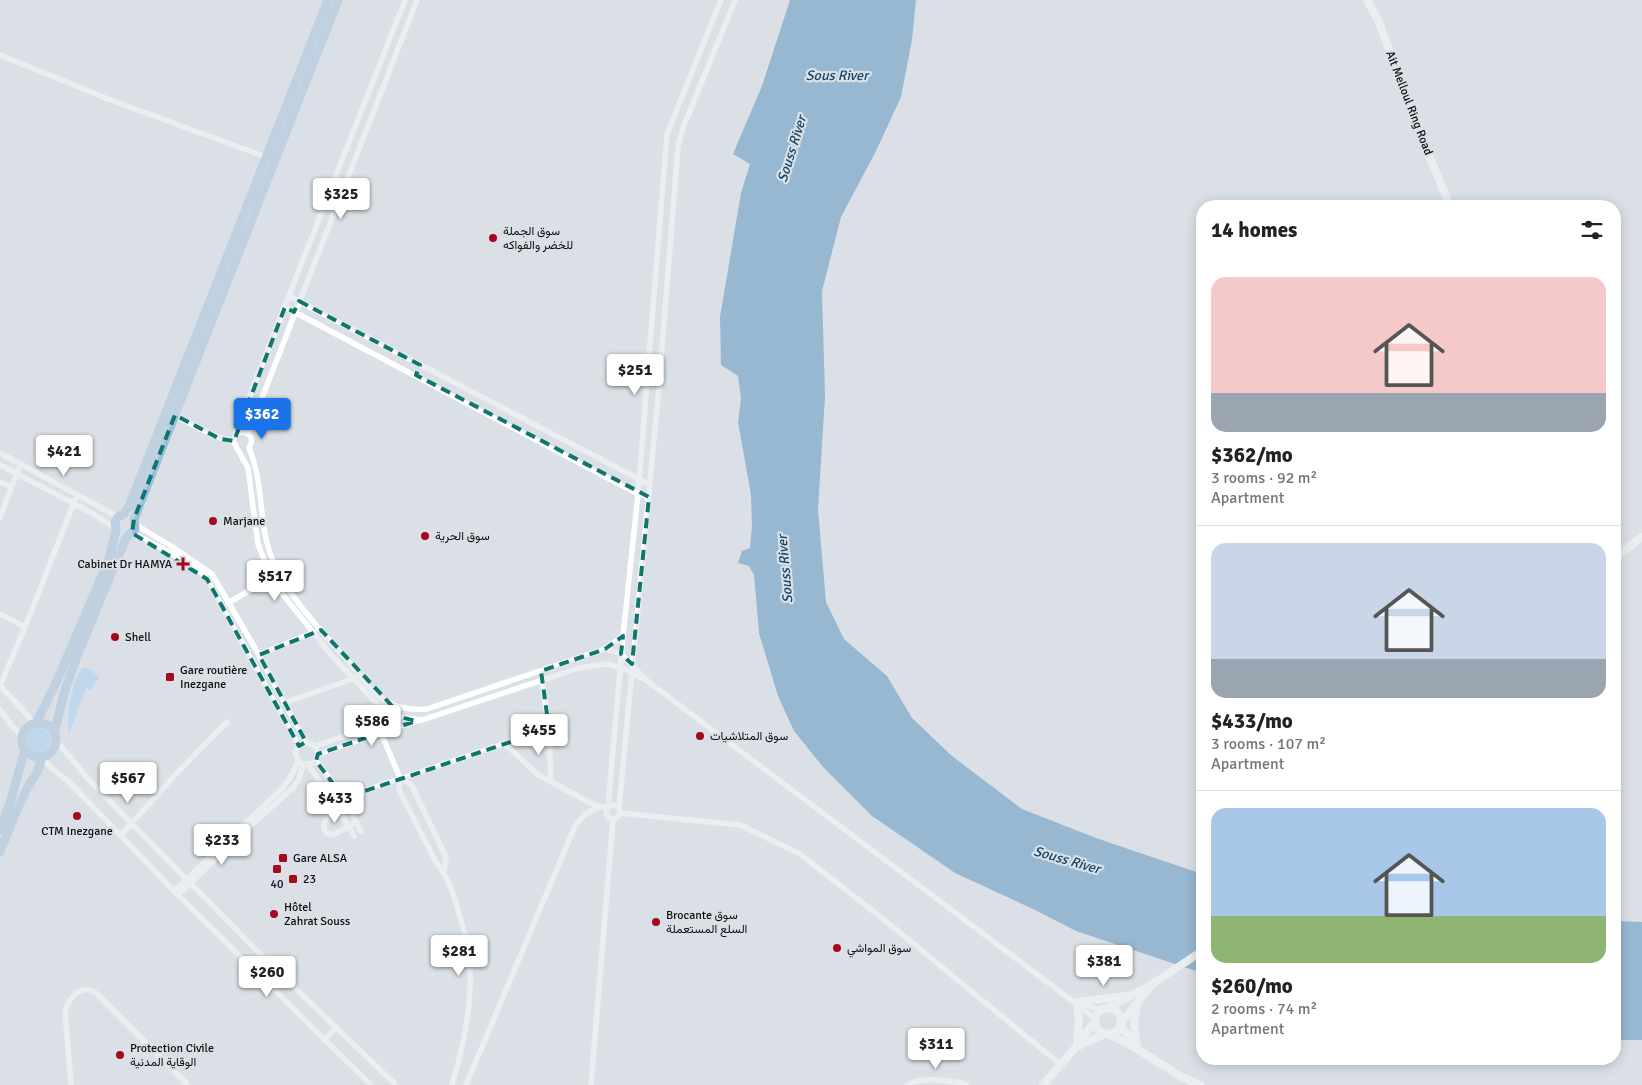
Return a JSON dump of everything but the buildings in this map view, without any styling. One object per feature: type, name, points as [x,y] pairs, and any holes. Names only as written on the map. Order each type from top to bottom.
[{"type":"main road","points":[[0,830],[10,803],[25,749],[22,737],[26,728],[35,723],[56,683],[96,591],[109,559],[116,530],[115,522],[121,516],[328,0]]},
{"type":"main road","points":[[25,749],[32,756],[42,757],[54,749],[65,690],[77,656],[132,528],[338,0]]},
{"type":"main road","points":[[121,516],[130,515],[132,528]]},
{"type":"main road","points":[[116,530],[123,536],[132,528]]},
{"type":"main road","points":[[35,723],[47,725],[55,736]]},
{"type":"main road","points":[[0,852],[23,795],[40,767],[42,757]]},
{"type":"street","points":[[233,441],[405,0]]},
{"type":"street","points":[[248,434],[417,0]]},
{"type":"street","points":[[613,819],[607,815],[621,654],[638,494],[667,134],[722,0]]},
{"type":"street","points":[[613,819],[618,817],[620,811],[631,672],[649,497],[672,200],[679,140],[735,0]]},
{"type":"street","name":"Ait Melloul Ring Road","points":[[1367,0],[1383,33],[1413,116],[1448,200]]},
{"type":"street","points":[[0,55],[108,99],[266,157]]},
{"type":"street","points":[[289,296],[650,485]]},
{"type":"street","points":[[285,307],[638,494],[649,497]]},
{"type":"street","points":[[416,375],[420,365]]},
{"type":"street","points":[[422,379],[428,369]]},
{"type":"street","points":[[176,415],[212,435],[233,441],[248,468],[258,544],[271,578],[313,633],[384,711],[403,718],[422,720]]},
{"type":"street","points":[[236,434],[240,432],[248,434],[252,440],[249,448],[244,451],[238,450]]},
{"type":"street","points":[[249,448],[254,460],[263,522],[275,567],[289,590],[320,629],[360,675],[388,703],[415,710],[426,709],[605,650],[623,636]]},
{"type":"street","points":[[0,453],[77,495],[121,516]]},
{"type":"street","points":[[0,465],[92,513],[116,530]]},
{"type":"street","points":[[0,517],[20,465]]},
{"type":"street","points":[[0,482],[12,487]]},
{"type":"street","points":[[35,723],[0,686],[25,628],[77,495]]},
{"type":"street","points":[[132,528],[171,546],[208,570],[259,655],[306,742],[315,746],[368,729],[377,723],[388,703]]},
{"type":"street","points":[[132,528],[146,540],[204,575],[299,746]]},
{"type":"street","points":[[1621,553],[1642,537]]},
{"type":"street","points":[[228,603],[271,578]]},
{"type":"street","points":[[0,614],[25,628]]},
{"type":"street","points":[[259,655],[320,629]]},
{"type":"street","points":[[605,650],[621,654],[646,680]]},
{"type":"street","points":[[318,754],[579,668],[606,664],[620,667],[646,680],[1076,1002],[1095,1020],[1098,1030],[1129,1044],[1180,1076],[1200,1085]]},
{"type":"street","points":[[540,672],[548,729],[550,782]]},
{"type":"street","points":[[284,703],[360,675]]},
{"type":"street","points":[[381,732],[396,706]]},
{"type":"street","points":[[0,710],[22,737]]},
{"type":"street","points":[[121,835],[176,774],[227,722]]},
{"type":"street","points":[[377,723],[400,778],[399,790],[436,862],[444,871],[453,890],[468,948],[471,992],[463,1048],[452,1085]]},
{"type":"street","points":[[334,801],[548,729]]},
{"type":"street","points":[[55,736],[88,778],[189,881],[396,1085]]},
{"type":"street","points":[[306,742],[299,746],[296,752],[303,764],[334,801],[354,836]]},
{"type":"street","points":[[505,744],[537,774],[599,807],[614,805],[620,811],[740,825],[800,854],[892,926],[1060,1065]]},
{"type":"street","points":[[315,746],[318,754],[316,760]]},
{"type":"street","points":[[42,757],[49,766],[70,783],[176,893],[371,1085]]},
{"type":"street","points":[[176,893],[280,791],[293,773],[303,764],[316,760]]},
{"type":"street","points":[[316,760],[344,798],[361,832]]},
{"type":"street","points":[[400,778],[412,786],[446,857],[444,871]]},
{"type":"street","points":[[348,806],[326,820],[324,822],[324,830],[333,835],[356,822]]},
{"type":"street","points":[[466,1085],[575,826],[584,815],[599,807]]},
{"type":"street","points":[[591,1085],[613,819]]},
{"type":"street","points":[[1042,1085],[1076,1046],[1104,1009],[1132,996],[1196,956]]},
{"type":"street","points":[[1076,1046],[1115,1032],[1151,985]]},
{"type":"street","points":[[71,1085],[65,1011],[68,1000],[86,989],[92,990],[97,994],[188,1085]]},
{"type":"street","points":[[1076,1002],[1132,996]]},
{"type":"street","points":[[1076,1002],[1118,1012],[1120,1025],[1147,1055]]},
{"type":"street","points":[[1076,1002],[1080,1019],[1076,1046]]},
{"type":"street","points":[[1136,1005],[1134,1024],[1137,1046]]},
{"type":"street","points":[[324,1040],[336,1027]]},
{"type":"street","points":[[907,1085],[913,1082],[930,1080],[962,1082],[966,1085]]},
{"type":"highlighted area","points":[[299,301],[420,365],[416,375],[649,497],[632,664],[621,654],[623,636],[605,649],[541,671],[549,729],[344,798],[316,761],[318,754],[416,721],[392,715],[394,708],[321,630],[259,655],[306,742],[299,746],[207,579],[132,533],[134,519],[175,415],[220,439],[234,441],[285,307],[294,312]]},
{"type":"shaded area","points":[[83,668],[88,668],[99,677],[91,690],[86,688],[69,734],[68,719],[73,689]]},
{"type":"shaded area","points":[[39,728],[48,731],[51,740],[48,749],[39,752],[30,749],[27,740],[30,731]]},
{"type":"water","name":"Sous River","points":[[790,0],[916,0],[912,40],[901,97],[876,151],[841,217],[822,291],[825,396],[818,510],[826,602],[844,639],[887,676],[912,718],[952,756],[1022,809],[1096,838],[1196,872],[1196,971],[1076,931],[955,873],[872,816],[823,767],[794,731],[778,696],[759,633],[754,575],[749,566],[738,563],[742,551],[750,548],[752,525],[751,495],[738,422],[741,399],[738,376],[721,365],[720,317],[741,193],[750,164],[733,154],[762,86]]},
{"type":"water","points":[[1621,921],[1642,922],[1642,1040],[1621,1040]]},
{"type":"place","name":"سوق الجملة للخضر والفواكه","points":[[493,238]]},
{"type":"place","name":"Marjane","points":[[213,521]]},
{"type":"place","name":"سوق الحرية","points":[[425,536]]},
{"type":"place","name":"Cabinet Dr HAMYA","points":[[183,564]]},
{"type":"place","name":"Shell","points":[[115,637]]},
{"type":"place","name":"Gare routière Inezgane","points":[[170,677]]},
{"type":"place","name":"سوق المتلاشيات","points":[[700,736]]},
{"type":"place","name":"CTM Inezgane","points":[[77,816]]},
{"type":"place","name":"Gare ALSA","points":[[283,858]]},
{"type":"place","name":"40","points":[[277,869]]},
{"type":"place","name":"23","points":[[293,879]]},
{"type":"place","name":"Hôtel Zahrat Souss","points":[[274,914]]},
{"type":"place","name":"Brocante سوق السلع المستعملة","points":[[656,922]]},
{"type":"place","name":"سوق المواشي","points":[[837,948]]},
{"type":"place","name":"Protection Civile الوقاية المدنية","points":[[120,1055]]},
{"type":"water label","name":"Souss River","points":[[792,149]]},
{"type":"water label","name":"Souss River","points":[[785,569]]},
{"type":"water label","name":"Souss River","points":[[1067,860]]}]
